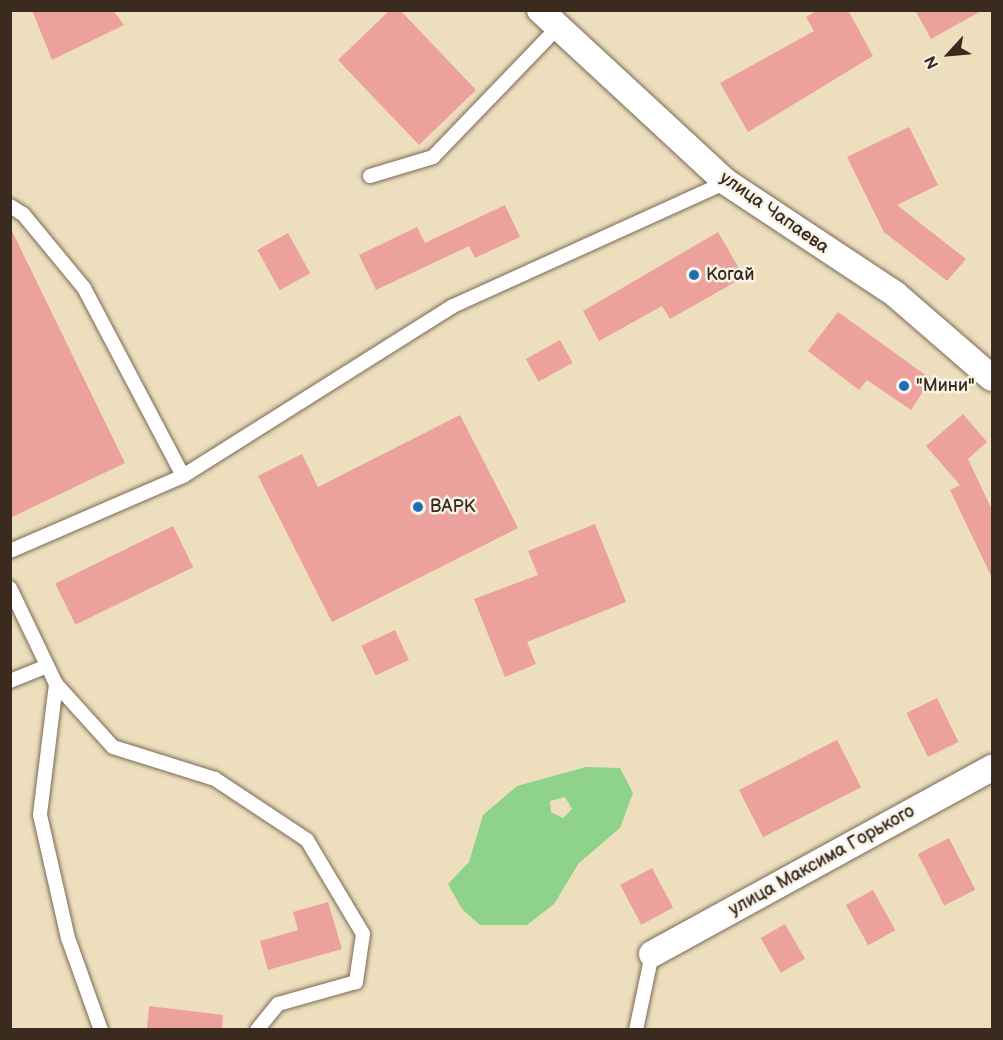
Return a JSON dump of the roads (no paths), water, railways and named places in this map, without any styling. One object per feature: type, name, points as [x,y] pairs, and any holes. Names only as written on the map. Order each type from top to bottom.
[{"type":"street","name":"улица Чапаева","points":[[549,19],[726,182],[894,294],[993,378]]},
{"type":"street","name":"улица Максима Горького","points":[[652,954],[993,768]]},
{"type":"lane","points":[[370,176],[433,157],[549,19]]},
{"type":"lane","points":[[10,551],[183,476],[453,306],[726,182]]},
{"type":"lane","points":[[10,206],[23,214],[84,288],[183,476]]},
{"type":"lane","points":[[10,588],[56,684],[113,747],[215,779],[307,840],[363,934],[356,982],[278,1004],[257,1029]]},
{"type":"lane","points":[[10,681],[47,666]]},
{"type":"lane","points":[[56,684],[40,815],[68,938],[101,1029]]},
{"type":"lane","points":[[636,1029],[652,954]]},
{"type":"place","name":"Когай","points":[[694,275]]},
{"type":"place","name":"\"Мини\"","points":[[904,386]]},
{"type":"place","name":"ВАРК","points":[[418,507]]}]
